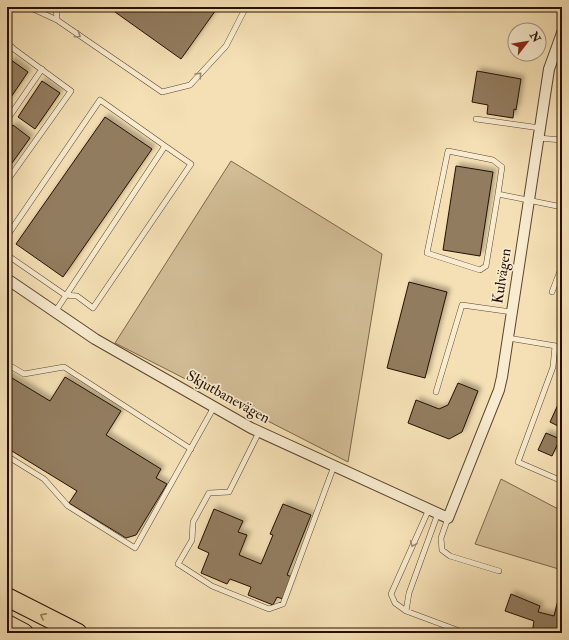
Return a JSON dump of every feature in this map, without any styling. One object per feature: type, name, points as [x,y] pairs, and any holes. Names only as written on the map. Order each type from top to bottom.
[{"type":"highway","points":[[7,597],[78,633]]},
{"type":"highway","points":[[7,624],[24,633]]},
{"type":"street","name":"Kulvägen","points":[[448,518],[499,390],[549,69],[559,52],[562,33]]},
{"type":"street","name":"Skjutbanevägen","points":[[7,279],[95,339],[259,432],[448,518]]},
{"type":"lane","points":[[29,7],[57,20],[162,92],[190,85],[226,46],[246,7]]},
{"type":"lane","points":[[56,7],[57,20]]},
{"type":"lane","points":[[7,44],[71,91],[7,181]]},
{"type":"lane","points":[[7,54],[12,47]]},
{"type":"lane","points":[[7,120],[42,70]]},
{"type":"lane","points":[[7,236],[100,100],[191,164],[93,308],[77,296],[65,295],[7,255]]},
{"type":"lane","points":[[476,119],[539,133],[562,140]]},
{"type":"lane","points":[[55,312],[165,146]]},
{"type":"lane","points":[[448,151],[493,160],[502,167],[498,194],[486,266],[480,270],[427,253],[448,151]]},
{"type":"lane","points":[[498,194],[529,199],[562,207]]},
{"type":"lane","points":[[552,292],[562,266]]},
{"type":"lane","points":[[436,392],[462,305],[512,312]]},
{"type":"lane","points":[[508,338],[562,347]]},
{"type":"lane","points":[[555,346],[553,367],[518,462],[562,481]]},
{"type":"lane","points":[[7,364],[24,374],[64,367],[191,449]]},
{"type":"lane","points":[[7,456],[44,479],[68,506],[135,548],[214,407]]},
{"type":"lane","points":[[259,432],[229,492],[209,493],[193,522],[192,540],[178,564],[212,586],[269,609],[283,604],[334,466]]},
{"type":"lane","points":[[429,509],[391,594],[395,603],[406,611],[464,633]]},
{"type":"lane","points":[[406,611],[409,593],[438,513]]},
{"type":"lane","points":[[448,518],[441,538],[442,550],[450,556],[499,571]]},
{"type":"shaded area","points":[[231,161],[382,254],[348,462],[115,343]]},
{"type":"shaded area","points":[[501,479],[562,511],[562,570],[475,544]]},
{"type":"building","points":[[108,7],[218,7],[181,59]]},
{"type":"building","points":[[11,60],[28,72],[7,103],[7,66]]},
{"type":"building","points":[[477,71],[521,79],[516,110],[514,109],[513,118],[487,114],[488,105],[472,102]]},
{"type":"building","points":[[42,81],[60,93],[35,129],[18,117]]},
{"type":"building","points":[[105,117],[152,149],[63,277],[16,244]]},
{"type":"building","points":[[13,125],[30,138],[7,170],[7,133]]},
{"type":"building","points":[[456,166],[493,172],[480,256],[443,250]]},
{"type":"building","points":[[409,282],[447,292],[425,378],[387,368]]},
{"type":"building","points":[[7,375],[50,401],[65,377],[121,411],[106,435],[161,469],[156,478],[167,484],[136,535],[126,538],[69,503],[77,491],[7,448]]},
{"type":"building","points":[[458,383],[478,391],[462,432],[449,439],[408,423],[416,400],[439,409],[448,405]]},
{"type":"building","points":[[562,396],[562,428],[550,422]]},
{"type":"building","points":[[546,433],[560,439],[552,456],[538,450]]},
{"type":"building","points":[[283,504],[311,515],[287,575],[292,577],[283,599],[277,597],[273,605],[248,595],[251,587],[230,579],[227,584],[201,573],[209,553],[198,548],[214,509],[243,521],[238,532],[247,535],[239,555],[261,564],[273,535],[270,534]]},
{"type":"building","points":[[511,594],[540,606],[538,612],[554,616],[559,596],[562,597],[562,633],[532,633],[534,621],[505,611]]}]
